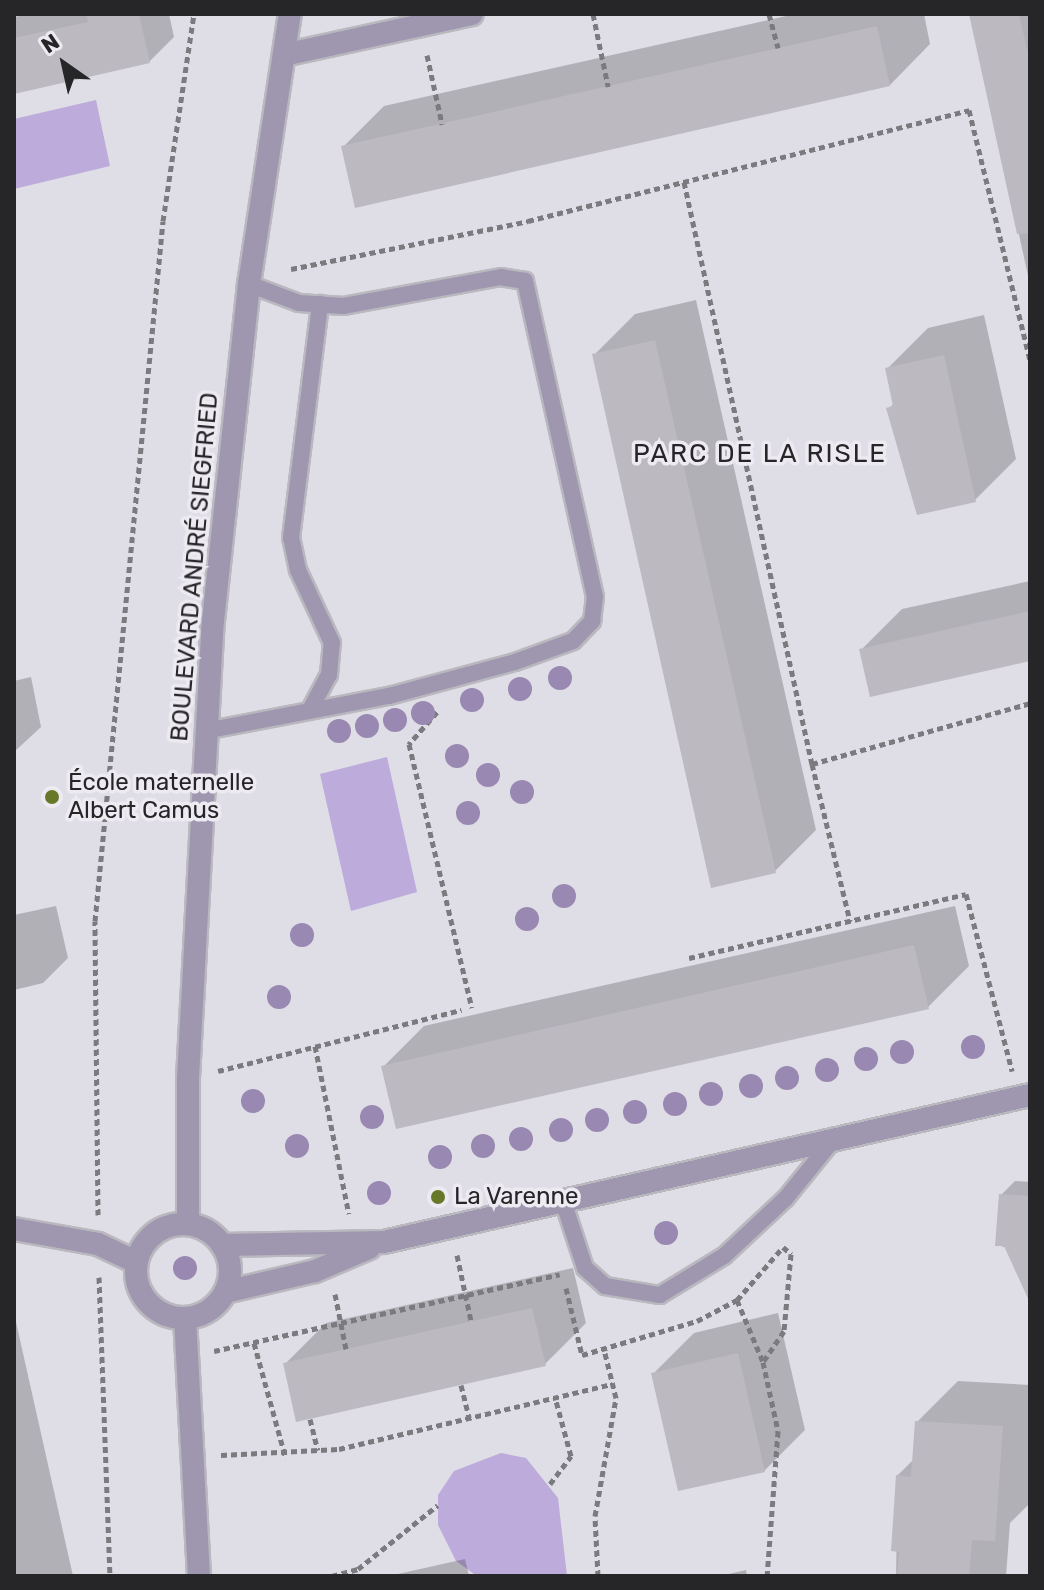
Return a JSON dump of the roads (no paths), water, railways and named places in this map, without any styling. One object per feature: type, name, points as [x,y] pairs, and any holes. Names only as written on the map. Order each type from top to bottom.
[{"type":"street","name":"BOULEVARD ANDRÉ SIEGFRIED","points":[[188,1224],[188,1078],[205,731],[250,279],[290,14]]},
{"type":"street","points":[[284,55],[472,14]]},
{"type":"street","points":[[222,1245],[230,1268],[225,1292],[209,1311],[185,1318],[146,1302],[136,1262],[149,1237],[188,1224],[222,1245],[384,1242],[1024,1096]]},
{"type":"street","points":[[14,1229],[98,1244],[136,1262]]},
{"type":"street","points":[[225,1292],[329,1265],[384,1242]]},
{"type":"street","points":[[185,1318],[182,1358],[199,1576]]},
{"type":"lane","points":[[205,731],[438,683],[573,641],[592,621],[595,597],[525,281],[501,277],[320,304],[250,279]]},
{"type":"lane","points":[[310,710],[329,675],[332,643],[298,570],[291,538],[320,304]]},
{"type":"lane","points":[[563,1201],[585,1268],[605,1286],[660,1295],[724,1256],[833,1140]]},
{"type":"place","name":"École maternelle Albert Camus","points":[[52,797]]},
{"type":"place","name":"La Varenne","points":[[438,1197]]},
{"type":"district","name":"PARC DE LA RISLE","points":[[760,454]]}]
